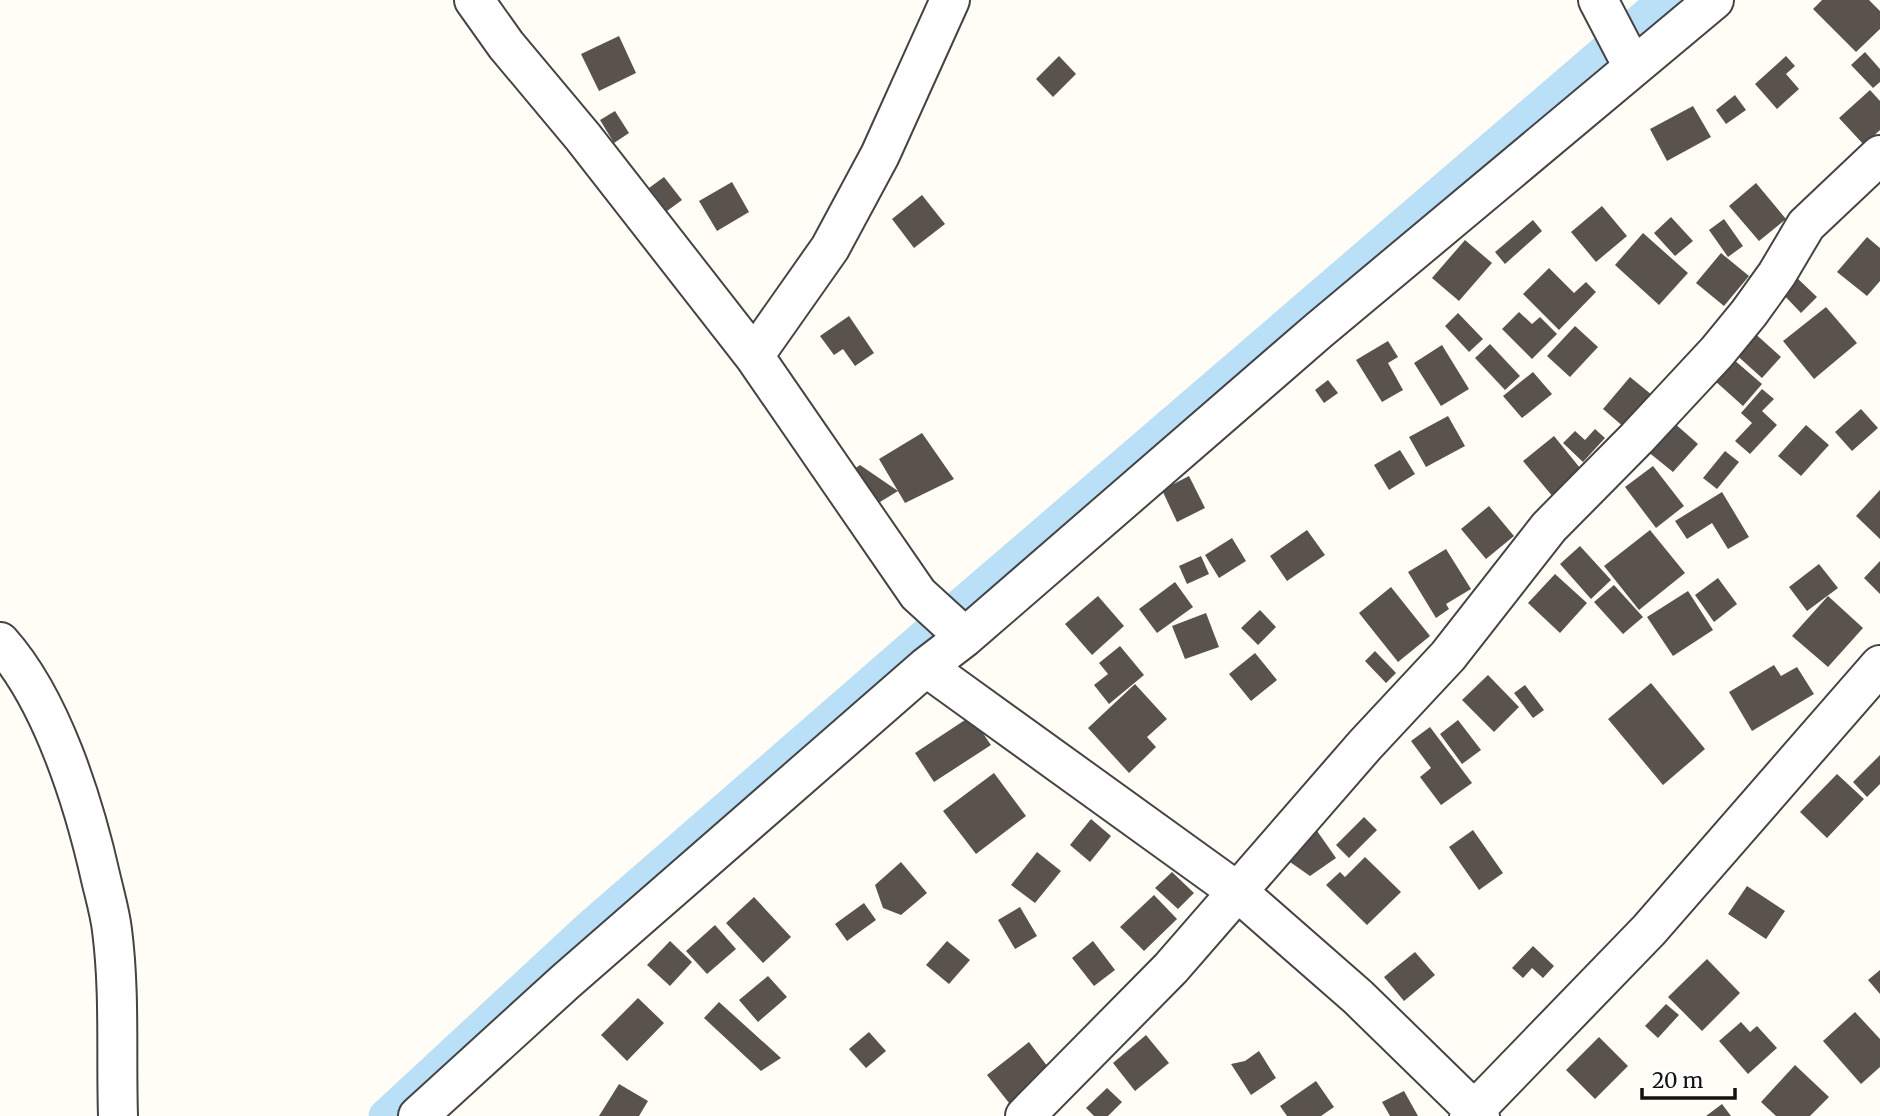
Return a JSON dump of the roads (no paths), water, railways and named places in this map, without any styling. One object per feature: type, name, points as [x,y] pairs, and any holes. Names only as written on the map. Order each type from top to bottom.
[{"type":"street","points":[[474,0],[506,45],[591,148],[754,356],[918,594],[965,637]]},
{"type":"street","points":[[754,356],[836,236],[880,155],[950,0]]},
{"type":"street","points":[[1598,0],[1633,67]]},
{"type":"street","points":[[418,1116],[565,982],[926,667],[965,637],[1308,340],[1714,0]]},
{"type":"street","points":[[1025,1116],[1171,968],[1365,745],[1448,656],[1549,527],[1717,352],[1777,274],[1806,225],[1880,155]]},
{"type":"street","points":[[0,642],[32,683],[76,787],[94,850],[112,928],[118,1004],[118,1116]]},
{"type":"street","points":[[926,667],[1238,892],[1358,997],[1474,1114],[1649,930],[1880,665]]},
{"type":"waterway","points":[[385,1116],[587,929],[1664,0]]}]
